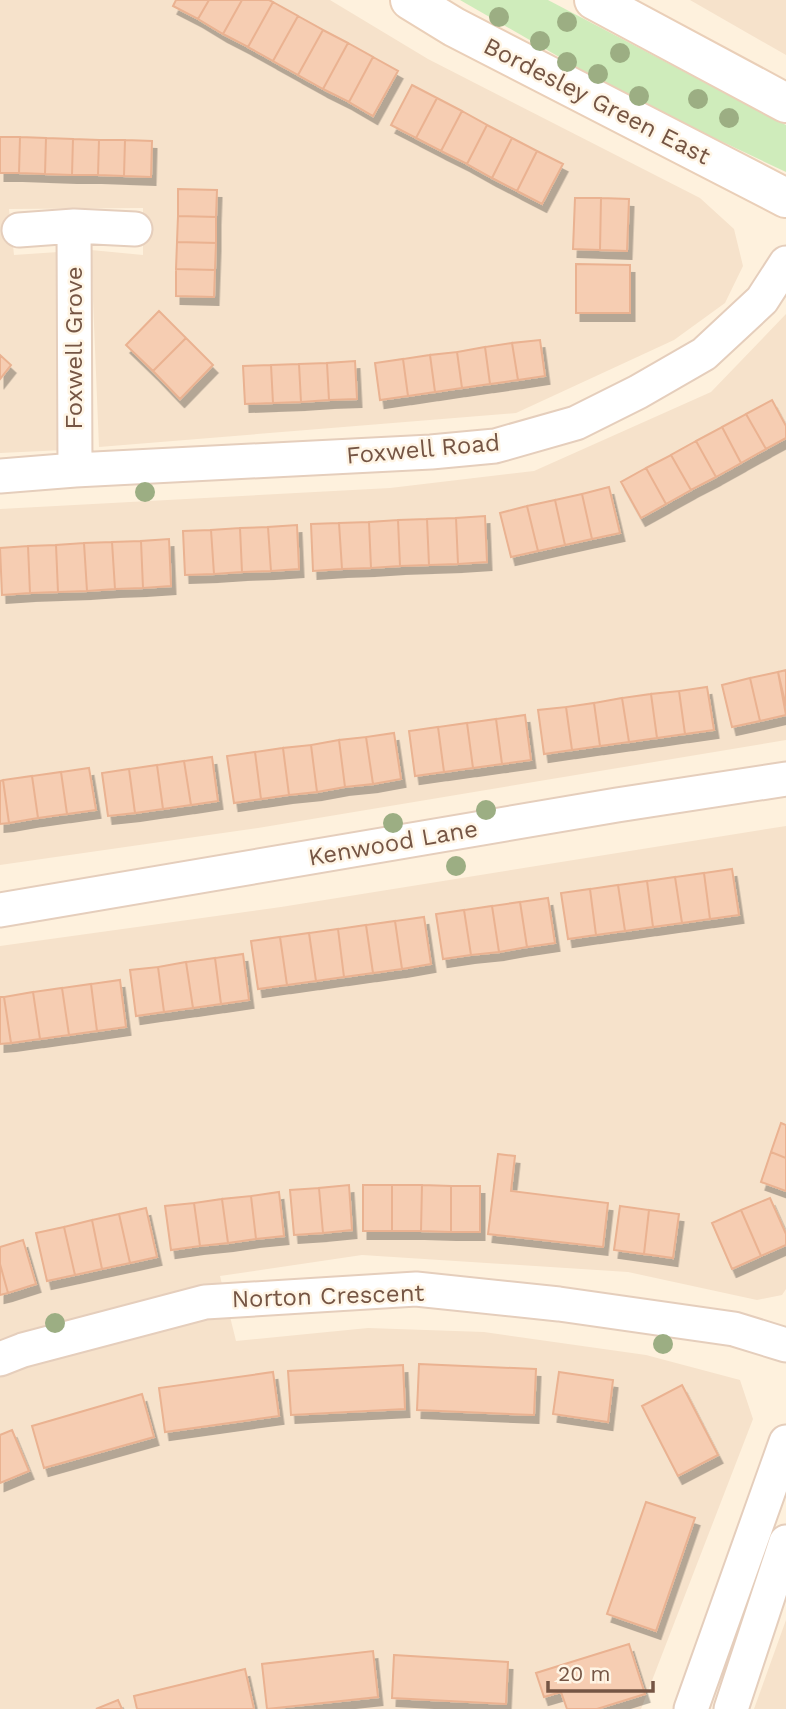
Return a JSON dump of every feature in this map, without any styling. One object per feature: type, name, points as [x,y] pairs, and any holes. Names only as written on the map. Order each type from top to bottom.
[{"type":"main road","name":"Bordesley Green East","points":[[410,0],[454,27],[786,198]]},
{"type":"main road","points":[[594,0],[786,103]]},
{"type":"street","points":[[19,230],[74,226],[135,229]]},
{"type":"street","name":"Foxwell Grove","points":[[74,226],[75,470]]},
{"type":"street","name":"Foxwell Road","points":[[0,476],[495,446],[576,423],[638,393],[704,354],[762,300],[786,263]]},
{"type":"street","name":"Kenwood Lane","points":[[0,910],[786,779]]},
{"type":"street","name":"Norton Crescent","points":[[0,1359],[23,1350],[205,1301],[416,1289],[559,1304],[734,1329],[786,1345]]},
{"type":"street","points":[[691,1709],[786,1442]]},
{"type":"street","points":[[731,1709],[786,1542]]},
{"type":"shaded area","points":[[0,0],[330,0],[428,59],[700,198],[734,229],[743,266],[725,303],[674,340],[516,413],[99,447],[91,250],[143,255],[143,208],[9,209],[14,255],[58,252],[64,450],[0,453]]},
{"type":"shaded area","points":[[690,0],[786,0],[786,55]]},
{"type":"shaded area","points":[[786,314],[786,740],[258,828],[0,865],[0,509],[390,488],[534,471],[711,392]]},
{"type":"shaded area","points":[[786,826],[786,1289],[782,1295],[757,1300],[628,1272],[362,1255],[220,1276],[236,1341],[368,1328],[484,1332],[646,1355],[740,1380],[753,1419],[641,1709],[0,1709],[0,946],[281,907]]},
{"type":"shaded area","points":[[786,1620],[786,1709],[754,1709]]},
{"type":"green space","points":[[460,0],[548,0],[786,125],[786,172],[634,100]]},
{"type":"building","points":[[176,0],[209,0],[198,19],[173,6]]},
{"type":"building","points":[[209,0],[242,0],[223,34],[198,19]]},
{"type":"building","points":[[242,0],[273,2],[248,47],[223,34]]},
{"type":"building","points":[[273,2],[298,16],[273,61],[248,47]]},
{"type":"building","points":[[298,16],[323,30],[298,75],[273,61]]},
{"type":"building","points":[[323,30],[348,43],[323,89],[298,75]]},
{"type":"building","points":[[348,43],[373,57],[349,102],[323,89]]},
{"type":"building","points":[[373,57],[398,71],[373,116],[349,102]]},
{"type":"building","points":[[412,85],[437,98],[416,138],[391,125]]},
{"type":"building","points":[[437,98],[462,111],[441,151],[416,138]]},
{"type":"building","points":[[462,111],[487,125],[467,164],[441,151]]},
{"type":"building","points":[[487,125],[512,138],[492,178],[467,164]]},
{"type":"building","points":[[0,137],[20,137],[19,173],[0,173]]},
{"type":"building","points":[[20,137],[46,138],[45,174],[19,173]]},
{"type":"building","points":[[46,138],[73,139],[72,175],[45,174]]},
{"type":"building","points":[[512,138],[537,151],[517,191],[492,178]]},
{"type":"building","points":[[73,139],[99,140],[98,175],[72,175]]},
{"type":"building","points":[[99,140],[125,140],[124,176],[98,175]]},
{"type":"building","points":[[125,140],[152,141],[151,177],[124,176]]},
{"type":"building","points":[[537,151],[563,164],[542,204],[517,191]]},
{"type":"building","points":[[178,189],[217,190],[216,217],[178,216]]},
{"type":"building","points":[[575,198],[601,198],[600,250],[573,249]]},
{"type":"building","points":[[601,198],[629,199],[627,251],[600,250]]},
{"type":"building","points":[[178,216],[216,217],[216,243],[177,242]]},
{"type":"building","points":[[177,242],[216,243],[215,270],[176,269]]},
{"type":"building","points":[[576,264],[630,265],[630,313],[576,313]]},
{"type":"building","points":[[176,269],[215,270],[214,297],[176,296]]},
{"type":"building","points":[[159,311],[186,338],[153,371],[126,345]]},
{"type":"building","points":[[186,338],[213,365],[180,399],[153,371]]},
{"type":"building","points":[[540,340],[545,376],[518,380],[512,343]]},
{"type":"building","points":[[512,343],[518,380],[490,384],[485,347]]},
{"type":"building","points":[[485,347],[490,384],[462,388],[457,352]]},
{"type":"building","points":[[457,352],[462,388],[435,392],[430,355]]},
{"type":"building","points":[[0,355],[11,365],[0,379]]},
{"type":"building","points":[[430,355],[435,392],[408,396],[403,359]]},
{"type":"building","points":[[403,359],[408,396],[380,400],[375,363]]},
{"type":"building","points":[[355,361],[357,399],[329,400],[327,363]]},
{"type":"building","points":[[327,363],[329,400],[301,402],[299,364]]},
{"type":"building","points":[[299,364],[301,402],[273,403],[271,365]]},
{"type":"building","points":[[271,365],[273,403],[245,404],[243,366]]},
{"type":"building","points":[[772,400],[786,426],[786,438],[766,449],[746,414]]},
{"type":"building","points":[[746,414],[766,449],[741,463],[722,427]]},
{"type":"building","points":[[722,427],[741,463],[716,477],[696,441]]},
{"type":"building","points":[[696,441],[716,477],[691,490],[671,455]]},
{"type":"building","points":[[671,455],[691,490],[666,504],[646,468]]},
{"type":"building","points":[[646,468],[666,504],[641,518],[621,482]]},
{"type":"building","points":[[609,487],[620,533],[592,539],[582,494]]},
{"type":"building","points":[[582,494],[592,539],[565,545],[555,500]]},
{"type":"building","points":[[555,500],[565,545],[538,551],[527,506]]},
{"type":"building","points":[[527,506],[538,551],[511,557],[500,513]]},
{"type":"building","points":[[485,516],[487,562],[458,564],[456,518]]},
{"type":"building","points":[[456,518],[458,564],[429,565],[427,519]]},
{"type":"building","points":[[427,519],[429,565],[400,566],[398,520]]},
{"type":"building","points":[[398,520],[400,566],[371,568],[369,522]]},
{"type":"building","points":[[369,522],[371,568],[342,569],[339,523]]},
{"type":"building","points":[[339,523],[342,569],[313,571],[311,524]]},
{"type":"building","points":[[297,525],[299,569],[271,571],[268,527]]},
{"type":"building","points":[[268,527],[271,571],[242,572],[240,528]]},
{"type":"building","points":[[240,528],[242,572],[214,574],[211,530]]},
{"type":"building","points":[[211,530],[214,574],[185,575],[183,531]]},
{"type":"building","points":[[169,539],[171,586],[143,588],[141,541]]},
{"type":"building","points":[[141,541],[143,588],[115,589],[112,542]]},
{"type":"building","points":[[112,542],[115,589],[87,591],[84,543]]},
{"type":"building","points":[[84,543],[87,591],[58,592],[56,545]]},
{"type":"building","points":[[56,545],[58,592],[30,593],[28,546]]},
{"type":"building","points":[[28,546],[30,593],[2,595],[0,548]]},
{"type":"building","points":[[786,670],[786,706],[778,672]]},
{"type":"building","points":[[778,672],[786,715],[760,721],[750,678]]},
{"type":"building","points":[[750,678],[760,721],[732,727],[722,685]]},
{"type":"building","points":[[707,687],[714,730],[685,734],[679,691]]},
{"type":"building","points":[[679,691],[685,734],[657,738],[651,694]]},
{"type":"building","points":[[651,694],[657,738],[629,742],[622,698]]},
{"type":"building","points":[[622,698],[629,742],[600,746],[594,703]]},
{"type":"building","points":[[594,703],[600,746],[572,750],[566,707]]},
{"type":"building","points":[[566,707],[572,750],[544,754],[538,710]]},
{"type":"building","points":[[525,715],[531,760],[502,764],[496,719]]},
{"type":"building","points":[[496,719],[502,764],[473,768],[467,723]]},
{"type":"building","points":[[467,723],[473,768],[444,772],[438,727]]},
{"type":"building","points":[[438,727],[444,772],[415,776],[409,731]]},
{"type":"building","points":[[394,733],[401,779],[373,784],[366,737]]},
{"type":"building","points":[[366,737],[373,784],[345,787],[339,740]]},
{"type":"building","points":[[339,740],[345,787],[317,792],[311,745]]},
{"type":"building","points":[[311,745],[317,792],[289,795],[283,748]]},
{"type":"building","points":[[283,748],[289,795],[261,799],[255,752]]},
{"type":"building","points":[[255,752],[261,799],[234,803],[227,756]]},
{"type":"building","points":[[212,757],[218,801],[191,805],[184,761]]},
{"type":"building","points":[[184,761],[191,805],[163,809],[157,765]]},
{"type":"building","points":[[157,765],[163,809],[135,813],[129,769]]},
{"type":"building","points":[[89,768],[96,810],[67,814],[61,772]]},
{"type":"building","points":[[129,769],[135,813],[108,816],[102,773]]},
{"type":"building","points":[[61,772],[67,814],[38,818],[32,776]]},
{"type":"building","points":[[32,776],[38,818],[9,823],[3,780]]},
{"type":"building","points":[[3,780],[9,823],[0,824],[0,781]]},
{"type":"building","points":[[732,869],[739,915],[710,919],[704,873]]},
{"type":"building","points":[[704,873],[710,919],[682,923],[675,877]]},
{"type":"building","points":[[675,877],[682,923],[653,927],[647,881]]},
{"type":"building","points":[[647,881],[653,927],[625,931],[618,885]]},
{"type":"building","points":[[618,885],[625,931],[596,935],[590,889]]},
{"type":"building","points":[[590,889],[596,935],[568,939],[561,893]]},
{"type":"building","points":[[548,898],[555,943],[527,947],[520,902]]},
{"type":"building","points":[[520,902],[527,947],[499,952],[492,906]]},
{"type":"building","points":[[492,906],[499,952],[471,955],[464,910]]},
{"type":"building","points":[[464,910],[471,955],[443,959],[436,914]]},
{"type":"building","points":[[424,917],[431,964],[402,969],[395,921]]},
{"type":"building","points":[[395,921],[402,969],[373,973],[366,925]]},
{"type":"building","points":[[366,925],[373,973],[344,977],[338,929]]},
{"type":"building","points":[[338,929],[344,977],[316,981],[309,933]]},
{"type":"building","points":[[309,933],[316,981],[287,985],[280,937]]},
{"type":"building","points":[[280,937],[287,985],[258,989],[251,941]]},
{"type":"building","points":[[243,954],[249,1000],[221,1004],[215,958]]},
{"type":"building","points":[[215,958],[221,1004],[193,1008],[186,962]]},
{"type":"building","points":[[186,962],[193,1008],[164,1012],[158,967]]},
{"type":"building","points":[[158,967],[164,1012],[136,1016],[130,970]]},
{"type":"building","points":[[120,980],[126,1027],[97,1031],[91,984]]},
{"type":"building","points":[[91,984],[97,1031],[69,1035],[62,988]]},
{"type":"building","points":[[62,988],[69,1035],[40,1039],[33,992]]},
{"type":"building","points":[[33,992],[40,1039],[11,1043],[4,997]]},
{"type":"building","points":[[0,997],[4,997],[11,1043],[0,1044]]},
{"type":"building","points":[[781,1123],[786,1125],[786,1158],[771,1152]]},
{"type":"building","points":[[771,1152],[786,1158],[786,1191],[761,1182]]},
{"type":"building","points":[[498,1154],[515,1156],[511,1191],[608,1203],[603,1247],[488,1234]]},
{"type":"building","points":[[349,1185],[352,1230],[323,1233],[319,1188]]},
{"type":"building","points":[[363,1185],[392,1185],[392,1231],[363,1231]]},
{"type":"building","points":[[392,1185],[422,1185],[421,1231],[392,1231]]},
{"type":"building","points":[[422,1185],[451,1186],[451,1232],[421,1231]]},
{"type":"building","points":[[451,1186],[480,1186],[480,1232],[451,1232]]},
{"type":"building","points":[[319,1188],[323,1233],[294,1235],[290,1190]]},
{"type":"building","points":[[279,1192],[284,1236],[256,1239],[251,1196]]},
{"type":"building","points":[[251,1196],[256,1239],[228,1243],[222,1199]]},
{"type":"building","points":[[770,1198],[786,1234],[786,1245],[761,1256],[741,1210]]},
{"type":"building","points":[[222,1199],[228,1243],[200,1246],[194,1203]]},
{"type":"building","points":[[194,1203],[200,1246],[171,1250],[165,1206]]},
{"type":"building","points":[[620,1206],[649,1210],[644,1254],[614,1250]]},
{"type":"building","points":[[146,1208],[157,1257],[130,1263],[119,1214]]},
{"type":"building","points":[[649,1210],[679,1214],[673,1258],[644,1254]]},
{"type":"building","points":[[741,1210],[761,1256],[732,1269],[712,1223]]},
{"type":"building","points":[[119,1214],[130,1263],[102,1269],[92,1220]]},
{"type":"building","points":[[92,1220],[102,1269],[75,1275],[64,1227]]},
{"type":"building","points":[[64,1227],[75,1275],[47,1281],[36,1233]]},
{"type":"building","points":[[23,1240],[36,1284],[8,1293],[0,1264],[0,1247]]},
{"type":"building","points":[[0,1264],[8,1293],[0,1295]]},
{"type":"building","points":[[419,1364],[536,1369],[534,1415],[417,1410]]},
{"type":"building","points":[[403,1365],[405,1409],[291,1415],[288,1371]]},
{"type":"building","points":[[273,1372],[279,1416],[165,1432],[159,1388]]},
{"type":"building","points":[[559,1372],[613,1380],[608,1422],[553,1414]]},
{"type":"building","points":[[682,1385],[718,1455],[678,1476],[642,1406]]},
{"type":"building","points":[[142,1394],[154,1437],[44,1468],[32,1426]]},
{"type":"building","points":[[12,1430],[29,1471],[0,1483],[0,1435]]},
{"type":"building","points":[[646,1502],[695,1518],[656,1631],[607,1614]]},
{"type":"building","points":[[629,1644],[645,1694],[597,1709],[567,1709],[561,1692],[544,1697],[536,1673]]},
{"type":"building","points":[[373,1651],[378,1697],[267,1709],[262,1664]]},
{"type":"building","points":[[394,1655],[508,1662],[506,1704],[392,1698]]},
{"type":"building","points":[[245,1669],[254,1709],[137,1709],[134,1696]]},
{"type":"building","points":[[118,1700],[122,1709],[96,1709]]}]
